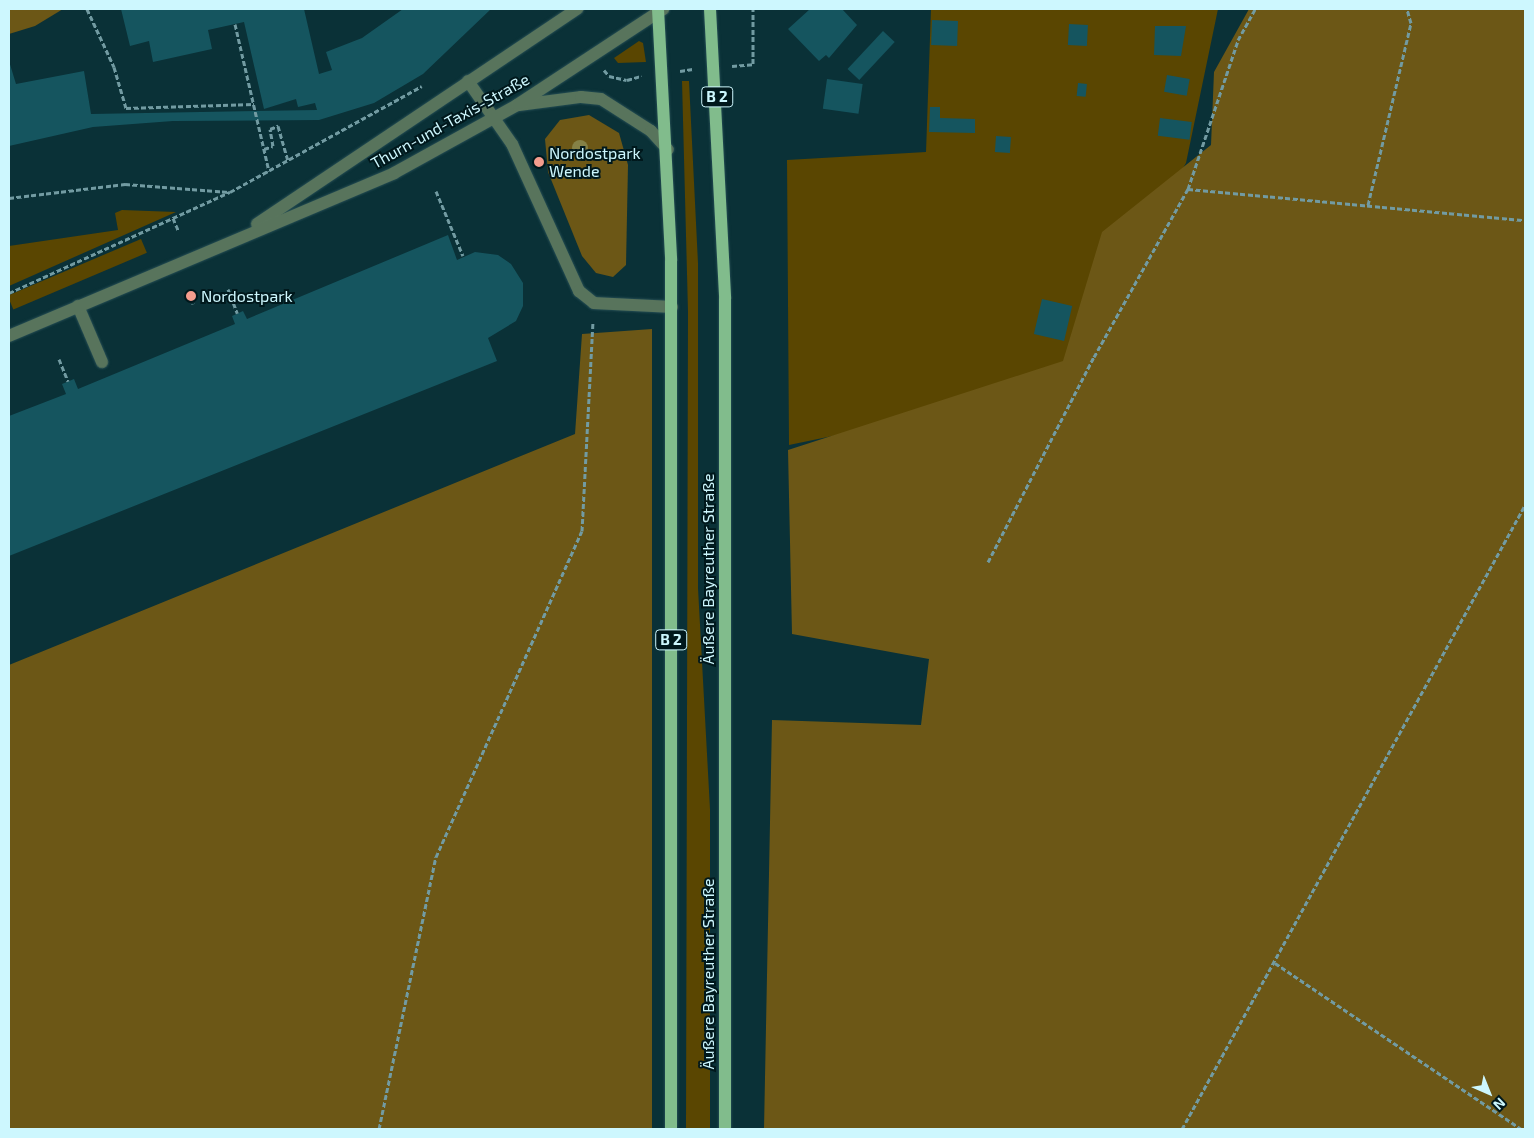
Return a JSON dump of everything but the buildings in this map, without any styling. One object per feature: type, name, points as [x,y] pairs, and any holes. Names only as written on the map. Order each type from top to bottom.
[{"type":"main road","name":"Äußere Bayreuther Straße","points":[[710,9],[725,299],[724,1129]]},
{"type":"main road","name":"B 2","points":[[660,10],[662,72],[668,150],[672,307],[671,1129]]},
{"type":"street","name":"Thurn-und-Taxis-Straße","points":[[244,233],[577,9]]},
{"type":"street","name":"Thurn-und-Taxis-Straße","points":[[9,336],[244,233],[318,208],[386,177],[517,105],[660,10]]},
{"type":"street","points":[[468,81],[496,117],[579,291],[594,303],[672,307]]},
{"type":"street","points":[[517,105],[581,97],[601,99],[651,131],[668,150]]},
{"type":"street","points":[[78,306],[102,362]]},
{"type":"path","points":[[87,9],[114,67],[126,108],[254,104]]},
{"type":"path","points":[[739,65],[753,64],[753,9]]},
{"type":"path","points":[[988,562],[1094,357],[1188,189],[1238,40],[1255,9]]},
{"type":"path","points":[[1368,205],[1411,23],[1407,9]]},
{"type":"path","points":[[235,24],[269,171]]},
{"type":"path","points":[[594,55],[609,76],[627,80],[662,72]]},
{"type":"path","points":[[9,293],[230,192],[431,81]]},
{"type":"path","points":[[264,149],[273,146],[270,129],[278,126],[288,161]]},
{"type":"path","points":[[9,198],[125,184],[230,192]]},
{"type":"path","points":[[1188,189],[1525,220]]},
{"type":"path","points":[[436,191],[463,256]]},
{"type":"path","points":[[173,218],[178,230]]},
{"type":"path","points":[[228,289],[237,313]]},
{"type":"path","points":[[191,296],[193,304]]},
{"type":"path","points":[[380,1129],[436,857],[582,531],[594,303]]},
{"type":"path","points":[[59,359],[68,381]]},
{"type":"path","points":[[1182,1129],[1276,963],[1525,505]]},
{"type":"path","points":[[1276,963],[1521,1129]]},
{"type":"shaded area","points":[[9,9],[63,9],[35,26],[9,34]]},
{"type":"shaded area","points":[[931,9],[1218,9],[1186,163],[1050,391],[789,445],[787,160],[926,152]]},
{"type":"shaded area","points":[[1249,9],[1525,9],[1525,1129],[764,1129],[772,720],[921,725],[929,659],[792,634],[788,450],[1063,361],[1102,232],[1211,145],[1214,72]]},
{"type":"shaded area","points":[[639,41],[643,43],[646,62],[618,63],[614,58]]},
{"type":"shaded area","points":[[682,81],[689,81],[698,263],[698,588],[710,809],[710,1129],[686,1129],[688,312]]},
{"type":"shaded area","points":[[589,115],[619,133],[628,165],[626,265],[613,277],[596,273],[582,256],[548,172],[545,139],[560,120]]},
{"type":"shaded area","points":[[122,210],[176,212],[9,286],[9,246],[118,230],[115,213]]},
{"type":"shaded area","points":[[141,239],[147,253],[13,309],[9,295]]},
{"type":"shaded area","points":[[652,329],[652,1129],[9,1129],[9,665],[575,434],[582,334]]},
{"type":"place","name":"Nordostpark Wende","points":[[539,162]]},
{"type":"place","name":"Nordostpark","points":[[191,296]]}]
